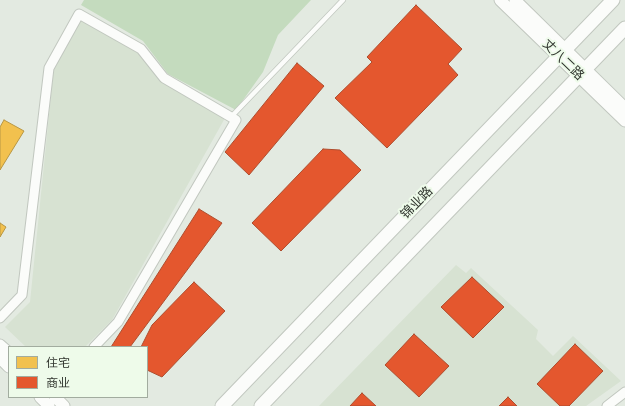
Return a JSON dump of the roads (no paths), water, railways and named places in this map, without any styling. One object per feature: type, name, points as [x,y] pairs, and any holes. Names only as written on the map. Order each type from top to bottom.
[{"type":"main road","name":"锦业路","points":[[222,406],[613,0]]},
{"type":"main road","points":[[261,406],[625,28]]},
{"type":"street","name":"丈八二路","points":[[500,0],[562,53]]},
{"type":"street","name":"丈八二路","points":[[515,0],[625,121]]},
{"type":"street","points":[[0,318],[22,295],[49,68],[79,14],[141,49],[164,78],[236,120],[118,322],[95,346]]},
{"type":"street","name":"丈八二路","points":[[582,73],[625,108]]},
{"type":"street","points":[[0,345],[8,352]]},
{"type":"street","points":[[0,358],[8,366]]},
{"type":"street","points":[[607,406],[625,392]]},
{"type":"street","points":[[41,398],[49,406]]},
{"type":"street","points":[[56,398],[64,406]]},
{"type":"lane","points":[[231,117],[343,0]]}]
